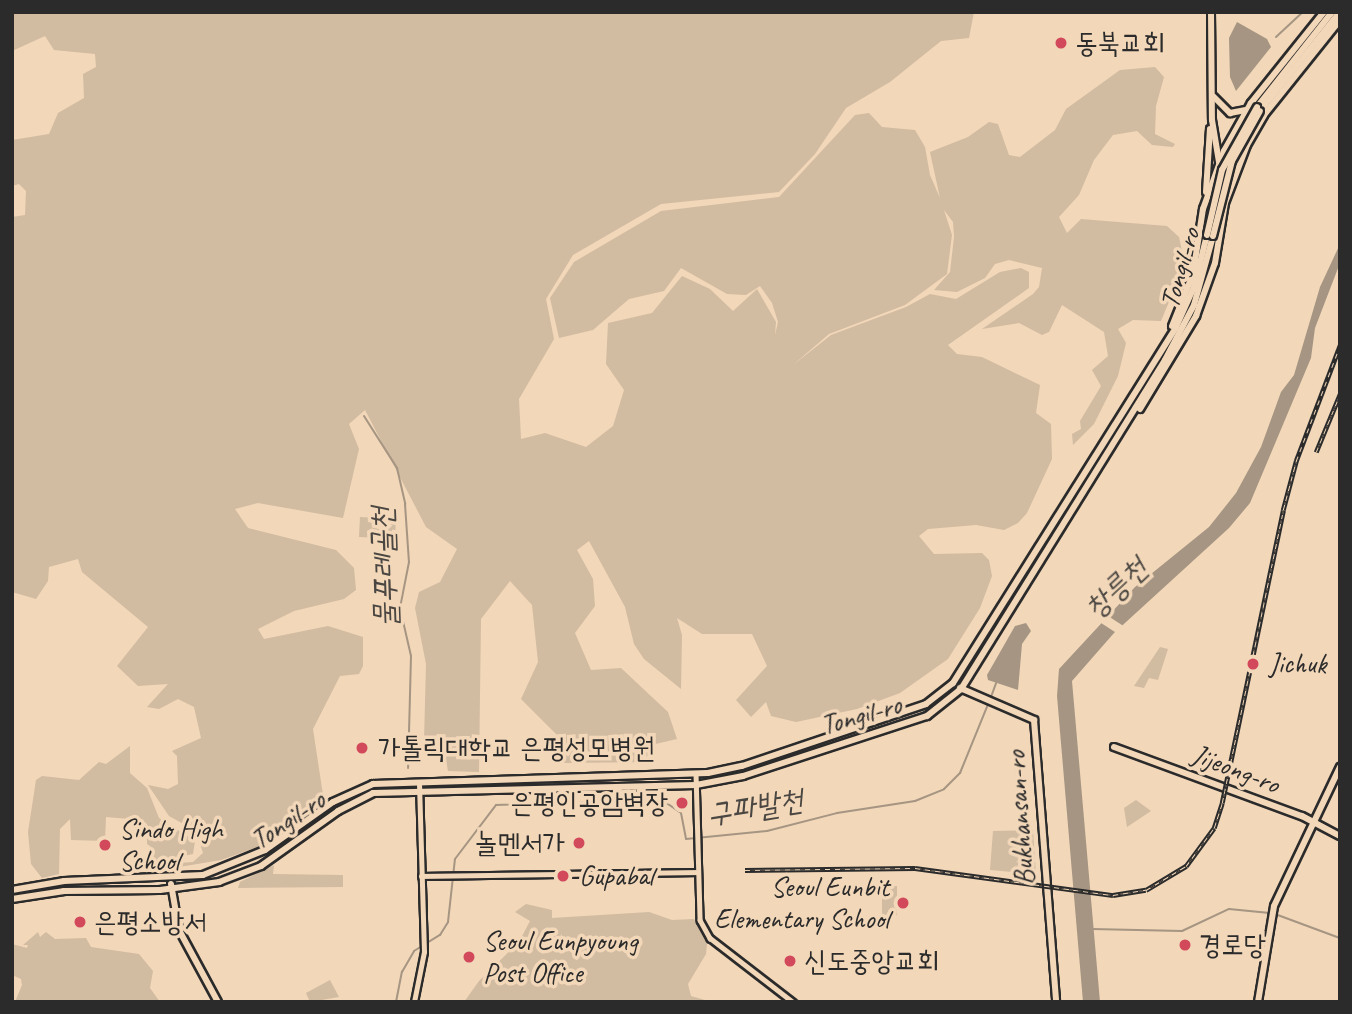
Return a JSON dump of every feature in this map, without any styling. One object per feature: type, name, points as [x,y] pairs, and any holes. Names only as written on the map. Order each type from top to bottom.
[{"type":"main road","points":[[1114,426],[1185,300],[1199,248],[1212,120],[1211,12]]},
{"type":"main road","points":[[1206,197],[1219,162],[1246,110],[1324,12]]},
{"type":"main road","name":"Tongil-ro","points":[[12,890],[74,880],[203,875],[254,856],[355,789],[695,774],[742,766],[906,714],[953,683],[1189,302],[1222,170],[1258,109],[1332,12]]},
{"type":"main road","name":"Tongil-ro","points":[[12,899],[64,891],[219,883],[261,866],[363,797],[420,787],[474,794],[696,785],[913,724],[961,689],[1121,432],[1194,305],[1224,182],[1258,109],[1340,12]]},
{"type":"main road","points":[[1121,432],[1168,369],[1196,316],[1215,263],[1223,213],[1236,170],[1264,115],[1340,20]]},
{"type":"main road","points":[[1213,95],[1230,113],[1246,110]]},
{"type":"main road","points":[[1212,120],[1219,162]]},
{"type":"main road","points":[[1219,162],[1236,170]]},
{"type":"main road","points":[[1203,211],[1215,206],[1223,213]]},
{"type":"main road","name":"Bukhansan-ro","points":[[953,683],[981,699],[1034,720],[1056,1002]]},
{"type":"main road","name":"Jijeong-ro","points":[[1114,747],[1313,821],[1340,836]]},
{"type":"main road","points":[[1258,1002],[1270,919],[1340,766]]},
{"type":"main road","points":[[171,878],[179,930],[218,1002]]},
{"type":"street","points":[[695,774],[697,911],[705,932],[793,1002]]},
{"type":"street","points":[[414,1002],[424,952],[420,787]]},
{"type":"street","points":[[421,876],[698,872]]},
{"type":"shaded area","points":[[12,12],[974,12],[969,38],[941,41],[890,82],[846,108],[815,154],[779,192],[661,204],[573,255],[546,299],[554,339],[519,399],[521,439],[545,433],[586,447],[613,426],[624,390],[606,364],[608,323],[652,313],[682,276],[710,289],[733,311],[757,289],[776,322],[775,335],[778,322],[772,303],[760,286],[746,295],[727,294],[681,268],[664,291],[629,299],[593,330],[559,338],[550,298],[574,262],[661,211],[779,197],[855,115],[869,113],[882,127],[915,130],[925,147],[930,175],[940,198],[930,152],[968,137],[989,122],[998,124],[1009,155],[1020,157],[1055,130],[1066,109],[1120,70],[1155,67],[1164,77],[1156,106],[1155,134],[1175,144],[1173,147],[1152,145],[1137,131],[1113,135],[1094,160],[1079,195],[1059,217],[1067,233],[1081,219],[1167,226],[1179,237],[1183,256],[1180,275],[1161,321],[1133,320],[1118,329],[1126,343],[1118,376],[1094,424],[1073,445],[1072,434],[1081,429],[1080,421],[1101,386],[1092,370],[1108,356],[1104,332],[1062,305],[1049,332],[1042,335],[1019,323],[982,329],[1033,294],[1039,287],[1042,268],[1009,260],[995,264],[985,278],[957,292],[934,290],[950,272],[953,222],[944,210],[952,235],[947,274],[905,305],[829,334],[793,365],[831,335],[906,307],[930,294],[956,299],[1000,272],[1021,268],[1029,272],[1029,288],[948,345],[957,354],[982,357],[1040,385],[1036,413],[1051,424],[1052,459],[1027,513],[1018,523],[1004,530],[976,525],[928,529],[919,536],[934,554],[982,553],[989,560],[992,576],[980,608],[948,659],[900,693],[857,709],[796,722],[771,716],[766,702],[751,717],[736,700],[767,666],[752,634],[702,634],[677,618],[682,635],[681,689],[644,659],[634,644],[625,607],[589,541],[577,550],[593,579],[595,606],[575,633],[591,670],[621,668],[668,712],[677,739],[651,745],[650,762],[562,763],[559,737],[521,699],[538,662],[532,605],[510,581],[481,619],[479,772],[448,771],[443,742],[424,741],[426,664],[415,608],[419,592],[440,582],[457,549],[426,527],[365,410],[349,424],[359,449],[343,518],[258,503],[235,509],[248,528],[336,550],[354,568],[356,590],[344,599],[294,611],[258,629],[264,639],[328,626],[363,637],[363,666],[359,674],[340,676],[313,729],[323,795],[260,846],[221,860],[161,870],[163,864],[193,862],[203,853],[196,831],[169,816],[148,785],[168,789],[178,784],[177,756],[172,751],[201,738],[194,707],[178,699],[159,709],[147,707],[168,684],[138,686],[117,666],[148,627],[82,572],[78,559],[49,567],[48,581],[36,599],[12,592],[12,217],[25,215],[26,191],[19,184],[12,186],[12,140],[49,134],[58,113],[84,98],[83,74],[96,67],[95,54],[54,50],[45,36],[12,51]]},
{"type":"shaded area","points":[[1237,22],[1267,39],[1271,47],[1236,91],[1230,77],[1229,38]]},
{"type":"shaded area","points":[[1340,244],[1340,263],[1315,328],[1311,358],[1250,503],[1229,528],[1114,633],[1072,681],[1100,1002],[1083,1002],[1057,696],[1059,669],[1135,587],[1209,527],[1236,493],[1261,447],[1281,392],[1294,375],[1320,287]]},
{"type":"shaded area","points":[[360,517],[396,519],[395,539],[359,537]]},
{"type":"shaded area","points":[[1026,623],[1031,631],[1022,644],[1018,690],[988,680],[987,675],[1015,626]]},
{"type":"shaded area","points":[[1160,647],[1168,649],[1158,680],[1149,678],[1144,688],[1134,686]]},
{"type":"shaded area","points":[[130,746],[130,773],[147,788],[159,818],[195,841],[193,854],[157,861],[147,870],[141,865],[153,856],[154,849],[147,844],[147,824],[142,820],[106,817],[105,841],[71,840],[70,819],[60,829],[59,874],[42,878],[31,864],[28,832],[36,780],[42,776],[79,780],[99,762],[106,764]]},
{"type":"shaded area","points":[[1136,800],[1151,811],[1127,827],[1124,808]]},
{"type":"shaded area","points":[[1033,830],[1036,874],[990,870],[993,831]]},
{"type":"shaded area","points":[[274,865],[273,874],[343,875],[343,887],[238,888],[240,882]]},
{"type":"shaded area","points":[[882,886],[897,886],[897,915],[882,915]]},
{"type":"shaded area","points":[[526,904],[552,910],[552,918],[649,912],[672,920],[694,919],[707,944],[706,954],[688,984],[691,996],[712,1002],[464,1002],[479,981],[519,942],[530,921],[515,912]]},
{"type":"shaded area","points":[[38,932],[40,937],[46,932],[55,939],[86,938],[91,947],[139,954],[153,971],[150,988],[160,1002],[15,1002],[22,985],[21,979],[12,975],[12,944],[27,948],[28,945],[23,945]]},
{"type":"shaded area","points":[[330,980],[339,997],[310,1002],[306,993]]},
{"type":"pier","points":[[1105,614],[1125,627],[1118,634],[1098,621]]},
{"type":"waterway","points":[[1276,37],[1303,12]]},
{"type":"waterway","name":"물푸레골천","points":[[364,416],[397,468],[405,504],[409,562],[400,608],[411,656],[408,768]]},
{"type":"waterway","name":"구파발천","points":[[991,697],[996,683]]},
{"type":"waterway","name":"구파발천","points":[[396,1002],[402,972],[414,951],[440,935],[448,922],[455,859],[496,805],[662,800],[681,813],[686,839],[767,831],[837,813],[915,801],[944,789],[960,773],[989,702]]},
{"type":"waterway","points":[[1092,929],[1182,931],[1229,909],[1270,913]]},
{"type":"waterway","points":[[1275,914],[1340,938]]},
{"type":"railway","points":[[745,870],[915,868],[1113,895],[1146,890],[1186,866],[1214,828],[1222,803],[1283,510],[1296,461],[1340,345]]},
{"type":"railway","points":[[1316,452],[1340,394]]},
{"type":"place","name":"동북교회","points":[[1061,43]]},
{"type":"place","name":"Jichuk","points":[[1253,664]]},
{"type":"place","name":"가톨릭대학교 은평성모병원","points":[[362,748]]},
{"type":"place","name":"은평인공암벽장","points":[[682,803]]},
{"type":"place","name":"놀멘서가","points":[[579,843]]},
{"type":"place","name":"Sindo High School","points":[[105,845]]},
{"type":"place","name":"Gupabal","points":[[563,876]]},
{"type":"place","name":"Seoul Eunbit Elementary School","points":[[903,903]]},
{"type":"place","name":"은평소방서","points":[[80,922]]},
{"type":"place","name":"경로당","points":[[1185,945]]},
{"type":"place","name":"Seoul Eunpyoung Post Office","points":[[469,957]]},
{"type":"place","name":"신도중앙교회","points":[[790,961]]},
{"type":"water label","name":"창릉천","points":[[1116,588]]}]
